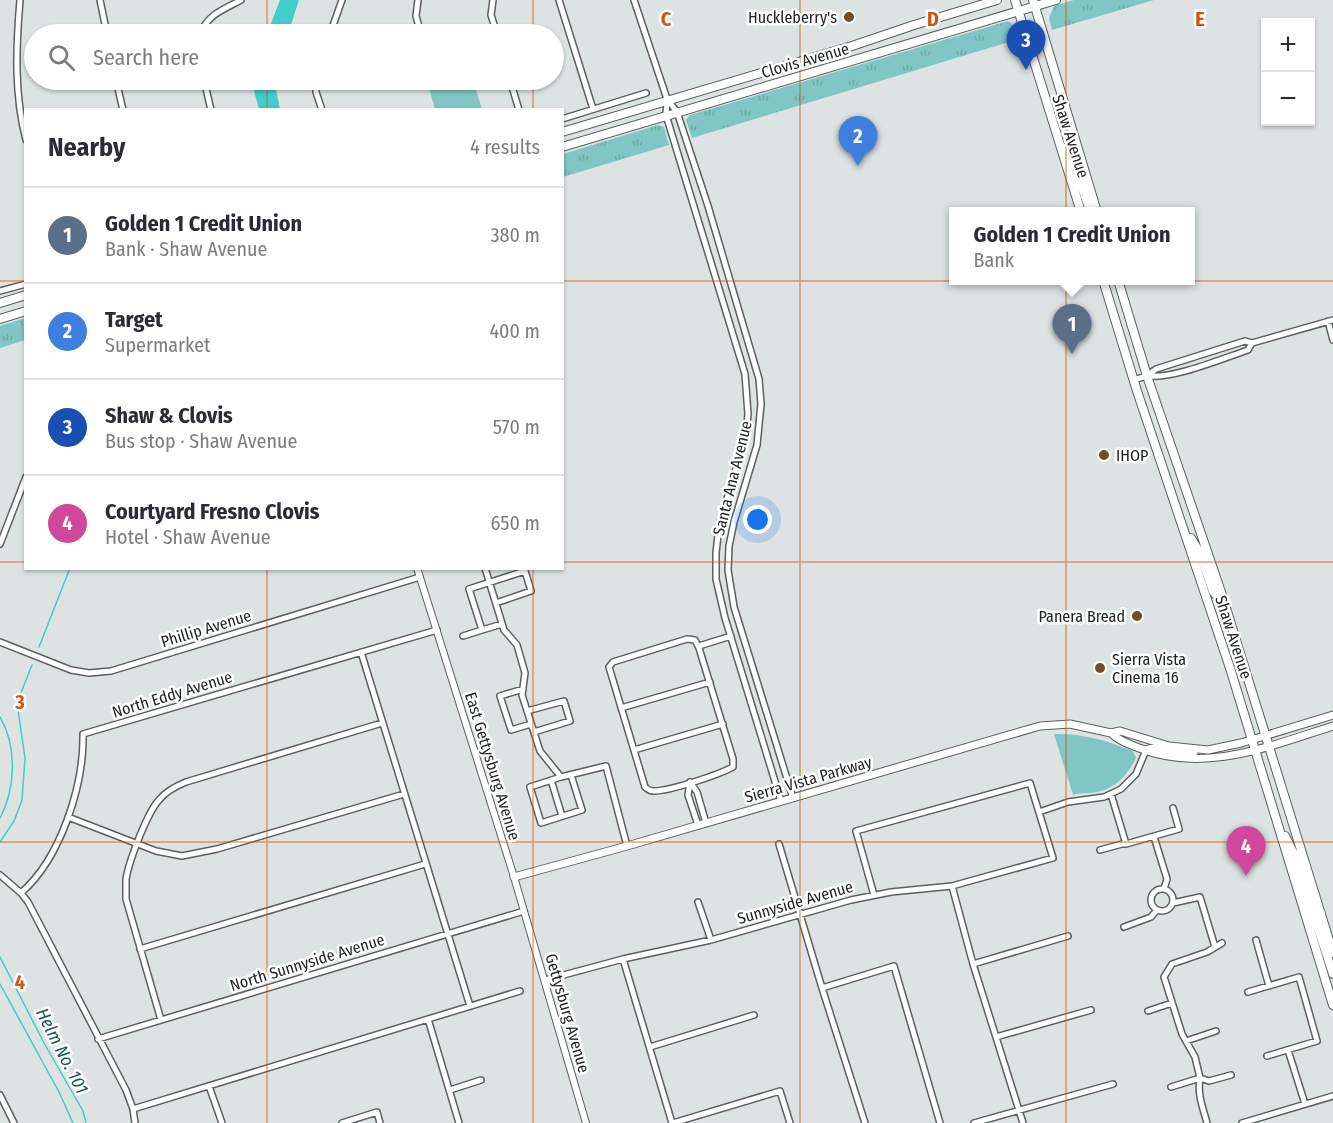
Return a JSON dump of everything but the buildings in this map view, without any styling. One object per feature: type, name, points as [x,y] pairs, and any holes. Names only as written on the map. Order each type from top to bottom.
[{"type":"main road","name":"Clovis Avenue","points":[[564,131],[997,0]]},
{"type":"main road","name":"Shaw Avenue","points":[[1015,0],[1079,207]]},
{"type":"main road","name":"Clovis Avenue","points":[[564,146],[1018,11],[1034,3],[1056,0]]},
{"type":"main road","name":"Shaw Avenue","points":[[1034,3],[1095,207]]},
{"type":"main road","points":[[1058,139],[1072,160],[1091,207]]},
{"type":"main road","name":"Shaw Avenue","points":[[1104,285],[1133,380],[1184,526],[1252,740],[1333,1005]]},
{"type":"main road","name":"Shaw Avenue","points":[[1120,285],[1147,376],[1223,597],[1333,953]]},
{"type":"main road","points":[[0,303],[24,296]]},
{"type":"main road","points":[[0,319],[24,312]]},
{"type":"main road","points":[[1184,526],[1199,551],[1213,591],[1223,597]]},
{"type":"main road","points":[[1252,740],[1333,715]]},
{"type":"main road","name":"Sierra Vista Parkway","points":[[514,877],[1040,726],[1070,724],[1111,732],[1120,731],[1179,748],[1208,750],[1252,740]]},
{"type":"main road","points":[[1255,750],[1333,726]]},
{"type":"main road","name":"Sierra Vista Parkway","points":[[1111,732],[1117,739],[1146,750],[1181,759],[1219,758],[1255,750]]},
{"type":"main road","points":[[1146,750],[1153,747],[1186,754],[1208,750]]},
{"type":"main road","points":[[1276,816],[1295,856],[1311,908],[1321,913]]},
{"type":"main road","points":[[1305,912],[1315,919],[1333,974]]},
{"type":"street","points":[[20,0],[17,74],[20,114],[24,131]]},
{"type":"street","points":[[100,0],[105,24]]},
{"type":"street","points":[[204,24],[212,16],[241,0]]},
{"type":"street","points":[[334,24],[342,0]]},
{"type":"street","points":[[418,0],[416,16],[418,24]]},
{"type":"street","points":[[493,0],[491,15],[493,24]]},
{"type":"street","points":[[559,0],[593,109]]},
{"type":"street","name":"Santa Ana Avenue","points":[[634,0],[667,99],[677,112],[759,379],[761,404],[757,445],[734,522],[729,546],[728,570],[734,607],[793,798]]},
{"type":"street","points":[[118,90],[123,108]]},
{"type":"street","points":[[206,90],[211,108]]},
{"type":"street","points":[[318,90],[322,108]]},
{"type":"street","points":[[513,90],[518,108]]},
{"type":"street","points":[[564,118],[646,93]]},
{"type":"street","name":"Santa Ana Avenue","points":[[667,99],[666,115],[741,358],[747,391],[746,435],[722,518],[716,553],[719,596],[781,801]]},
{"type":"street","points":[[0,291],[24,285]]},
{"type":"street","points":[[1133,380],[1147,376],[1160,377],[1248,350],[1252,344],[1330,320],[1333,340]]},
{"type":"street","points":[[1147,376],[1156,369],[1222,347],[1245,341],[1252,344]]},
{"type":"street","points":[[0,544],[24,482]]},
{"type":"street","points":[[418,570],[436,630]]},
{"type":"street","points":[[486,570],[504,630],[517,645],[525,673],[522,695],[540,751],[561,777]]},
{"type":"street","points":[[482,630],[469,589],[525,571],[531,591],[496,603]]},
{"type":"street","name":"Phillip Avenue","points":[[0,642],[71,670],[90,673],[111,671],[420,577]]},
{"type":"street","points":[[463,636],[502,624]]},
{"type":"street","name":"North Eddy Avenue","points":[[21,892],[29,886],[48,859],[68,817],[81,774],[83,734],[436,630]]},
{"type":"street","name":"East Gettysburg Avenue","points":[[436,630],[524,911]]},
{"type":"street","points":[[699,646],[731,636]]},
{"type":"street","points":[[687,639],[695,640],[710,682],[733,759],[733,767],[690,782],[650,791],[645,787],[609,667],[614,662],[687,639]]},
{"type":"street","points":[[360,652],[470,1006]]},
{"type":"street","points":[[621,708],[710,682]]},
{"type":"street","points":[[523,689],[500,696],[511,730],[531,724]]},
{"type":"street","points":[[528,711],[564,701],[570,721],[534,732]]},
{"type":"street","points":[[161,1020],[126,898],[126,880],[151,810],[176,786],[382,723]]},
{"type":"street","points":[[634,750],[723,724]]},
{"type":"street","points":[[874,895],[856,831],[1030,783],[1039,812],[1068,802],[1112,794],[1121,789],[1136,774],[1146,750]]},
{"type":"street","points":[[570,775],[582,810],[541,823],[530,787],[561,777],[606,766],[627,846]]},
{"type":"street","points":[[552,780],[561,816]]},
{"type":"street","points":[[690,782],[697,792],[702,824]]},
{"type":"street","points":[[68,817],[138,845],[170,855],[182,856],[200,853],[404,794]]},
{"type":"street","points":[[1112,794],[1126,844]]},
{"type":"street","points":[[1100,850],[1179,829],[1173,808]]},
{"type":"street","name":"Sunnyside Avenue","points":[[545,980],[623,959],[711,940],[874,895],[952,886],[1053,858],[1039,812]]},
{"type":"street","points":[[1154,837],[1167,879],[1164,889]]},
{"type":"street","points":[[779,844],[865,1123]]},
{"type":"street","points":[[140,949],[425,864]]},
{"type":"street","points":[[0,875],[21,892],[126,1090],[135,1123]]},
{"type":"street","points":[[952,886],[973,964],[1023,1123]]},
{"type":"street","points":[[1164,889],[1172,896],[1173,903]]},
{"type":"street","points":[[1164,889],[1155,891],[1152,897],[1152,904],[1157,910],[1165,911],[1173,903],[1200,897],[1215,947]]},
{"type":"street","points":[[698,902],[711,940]]},
{"type":"street","points":[[1124,927],[1151,917],[1157,910]]},
{"type":"street","name":"North Sunnyside Avenue","points":[[98,1039],[524,911]]},
{"type":"street","name":"Gettysburg Avenue","points":[[524,911],[586,1123]]},
{"type":"street","points":[[973,964],[1068,936]]},
{"type":"street","points":[[1256,940],[1269,986]]},
{"type":"street","points":[[1208,1123],[1200,1101],[1198,1088],[1200,1078],[1195,1057],[1182,1034],[1164,977],[1172,964],[1207,952],[1222,943]]},
{"type":"street","points":[[623,959],[672,1123],[780,1091],[789,1123]]},
{"type":"street","points":[[822,988],[894,966],[940,1123]]},
{"type":"street","points":[[1248,992],[1299,977],[1317,1041],[1267,1056]]},
{"type":"street","points":[[133,1109],[520,991]]},
{"type":"street","points":[[1148,1011],[1172,1003]]},
{"type":"street","points":[[996,1037],[1091,1010]]},
{"type":"street","points":[[650,1047],[754,1015]]},
{"type":"street","points":[[428,1019],[459,1123]]},
{"type":"street","points":[[1186,1041],[1216,1031]]},
{"type":"street","points":[[1288,1050],[1305,1104]]},
{"type":"street","points":[[1171,1087],[1200,1078],[1209,1081],[1231,1075]]},
{"type":"street","points":[[450,1090],[481,1080]]},
{"type":"street","points":[[974,1123],[1113,1084]]},
{"type":"street","points":[[209,1086],[222,1123]]},
{"type":"street","points":[[0,1095],[14,1123]]},
{"type":"street","points":[[1242,1123],[1333,1096]]},
{"type":"street","points":[[342,1123],[377,1112],[380,1123]]},
{"type":"green space","points":[[1074,0],[1154,0],[1052,30],[1049,18],[1054,6]]},
{"type":"green space","points":[[1008,21],[1014,25],[1019,39],[692,138],[686,120],[690,115]]},
{"type":"green space","points":[[429,90],[476,90],[482,108],[435,108]]},
{"type":"green space","points":[[658,125],[664,127],[669,145],[564,177],[564,154]]},
{"type":"green space","points":[[24,318],[24,340],[0,348],[0,326]]},
{"type":"green space","points":[[1054,734],[1085,736],[1104,741],[1133,751],[1136,758],[1116,784],[1097,792],[1073,795]]},
{"type":"shaded area","points":[[280,0],[299,0],[291,24],[271,24]]},
{"type":"shaded area","points":[[254,90],[276,90],[280,108],[259,108]]},
{"type":"waterway","name":"Helm No. 101","points":[[39,647],[69,570]]},
{"type":"waterway","name":"Helm No. 101","points":[[0,842],[14,821],[22,800],[25,758],[17,703],[32,665]]},
{"type":"waterway","points":[[0,717],[6,728],[12,754],[12,781],[0,818]]},
{"type":"waterway","name":"Helm No. 101","points":[[0,957],[44,1043],[83,1111],[86,1123]]},
{"type":"waterway","points":[[0,984],[59,1092],[73,1123]]},
{"type":"place","name":"Huckleberry's","points":[[849,17]]},
{"type":"place","name":"Shaw & Clovis","points":[[1026,70]]},
{"type":"place","name":"Target","points":[[858,166]]},
{"type":"place","name":"Golden 1 Credit Union","points":[[1072,354]]},
{"type":"place","name":"IHOP","points":[[1104,455]]},
{"type":"place","name":"Panera Bread","points":[[1137,616]]},
{"type":"place","name":"Sierra Vista Cinema 16","points":[[1100,668]]},
{"type":"place","name":"Courtyard Fresno Clovis","points":[[1246,876]]}]
